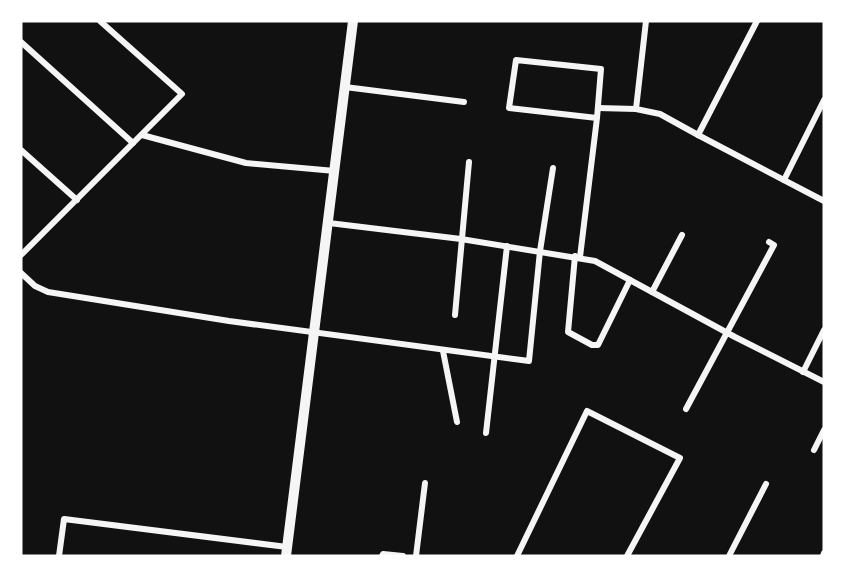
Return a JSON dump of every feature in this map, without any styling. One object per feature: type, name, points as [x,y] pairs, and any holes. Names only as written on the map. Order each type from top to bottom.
[{"type":"street","points":[[21,255],[182,94],[100,21]]},
{"type":"street","points":[[59,556],[64,519],[286,552],[353,21]]},
{"type":"street","points":[[636,109],[646,21]]},
{"type":"street","points":[[698,135],[757,21]]},
{"type":"street","points":[[21,42],[133,143]]},
{"type":"street","points":[[597,118],[509,108],[516,60],[600,69],[597,118],[568,332],[592,345],[598,345],[630,280]]},
{"type":"street","points":[[345,87],[464,102]]},
{"type":"street","points":[[784,180],[824,100]]},
{"type":"street","points":[[598,108],[636,109],[660,114],[824,201]]},
{"type":"street","points":[[142,135],[246,163],[335,171]]},
{"type":"street","points":[[21,150],[77,200]]},
{"type":"street","points":[[455,315],[469,162]]},
{"type":"street","points":[[21,273],[35,286],[48,292],[443,351],[529,361],[540,251],[553,168]]},
{"type":"street","points":[[329,223],[461,239],[595,261],[727,333],[824,382]]},
{"type":"street","points":[[652,292],[682,235]]},
{"type":"street","points":[[686,409],[774,245],[768,242]]},
{"type":"street","points":[[486,433],[507,246]]},
{"type":"street","points":[[803,372],[824,330]]},
{"type":"street","points":[[443,351],[457,422]]},
{"type":"street","points":[[517,556],[587,411],[680,458],[627,556]]},
{"type":"street","points":[[814,450],[824,429]]},
{"type":"street","points":[[416,556],[425,483]]},
{"type":"street","points":[[729,556],[766,484]]},
{"type":"street","points":[[382,556],[382,554],[403,556]]}]
